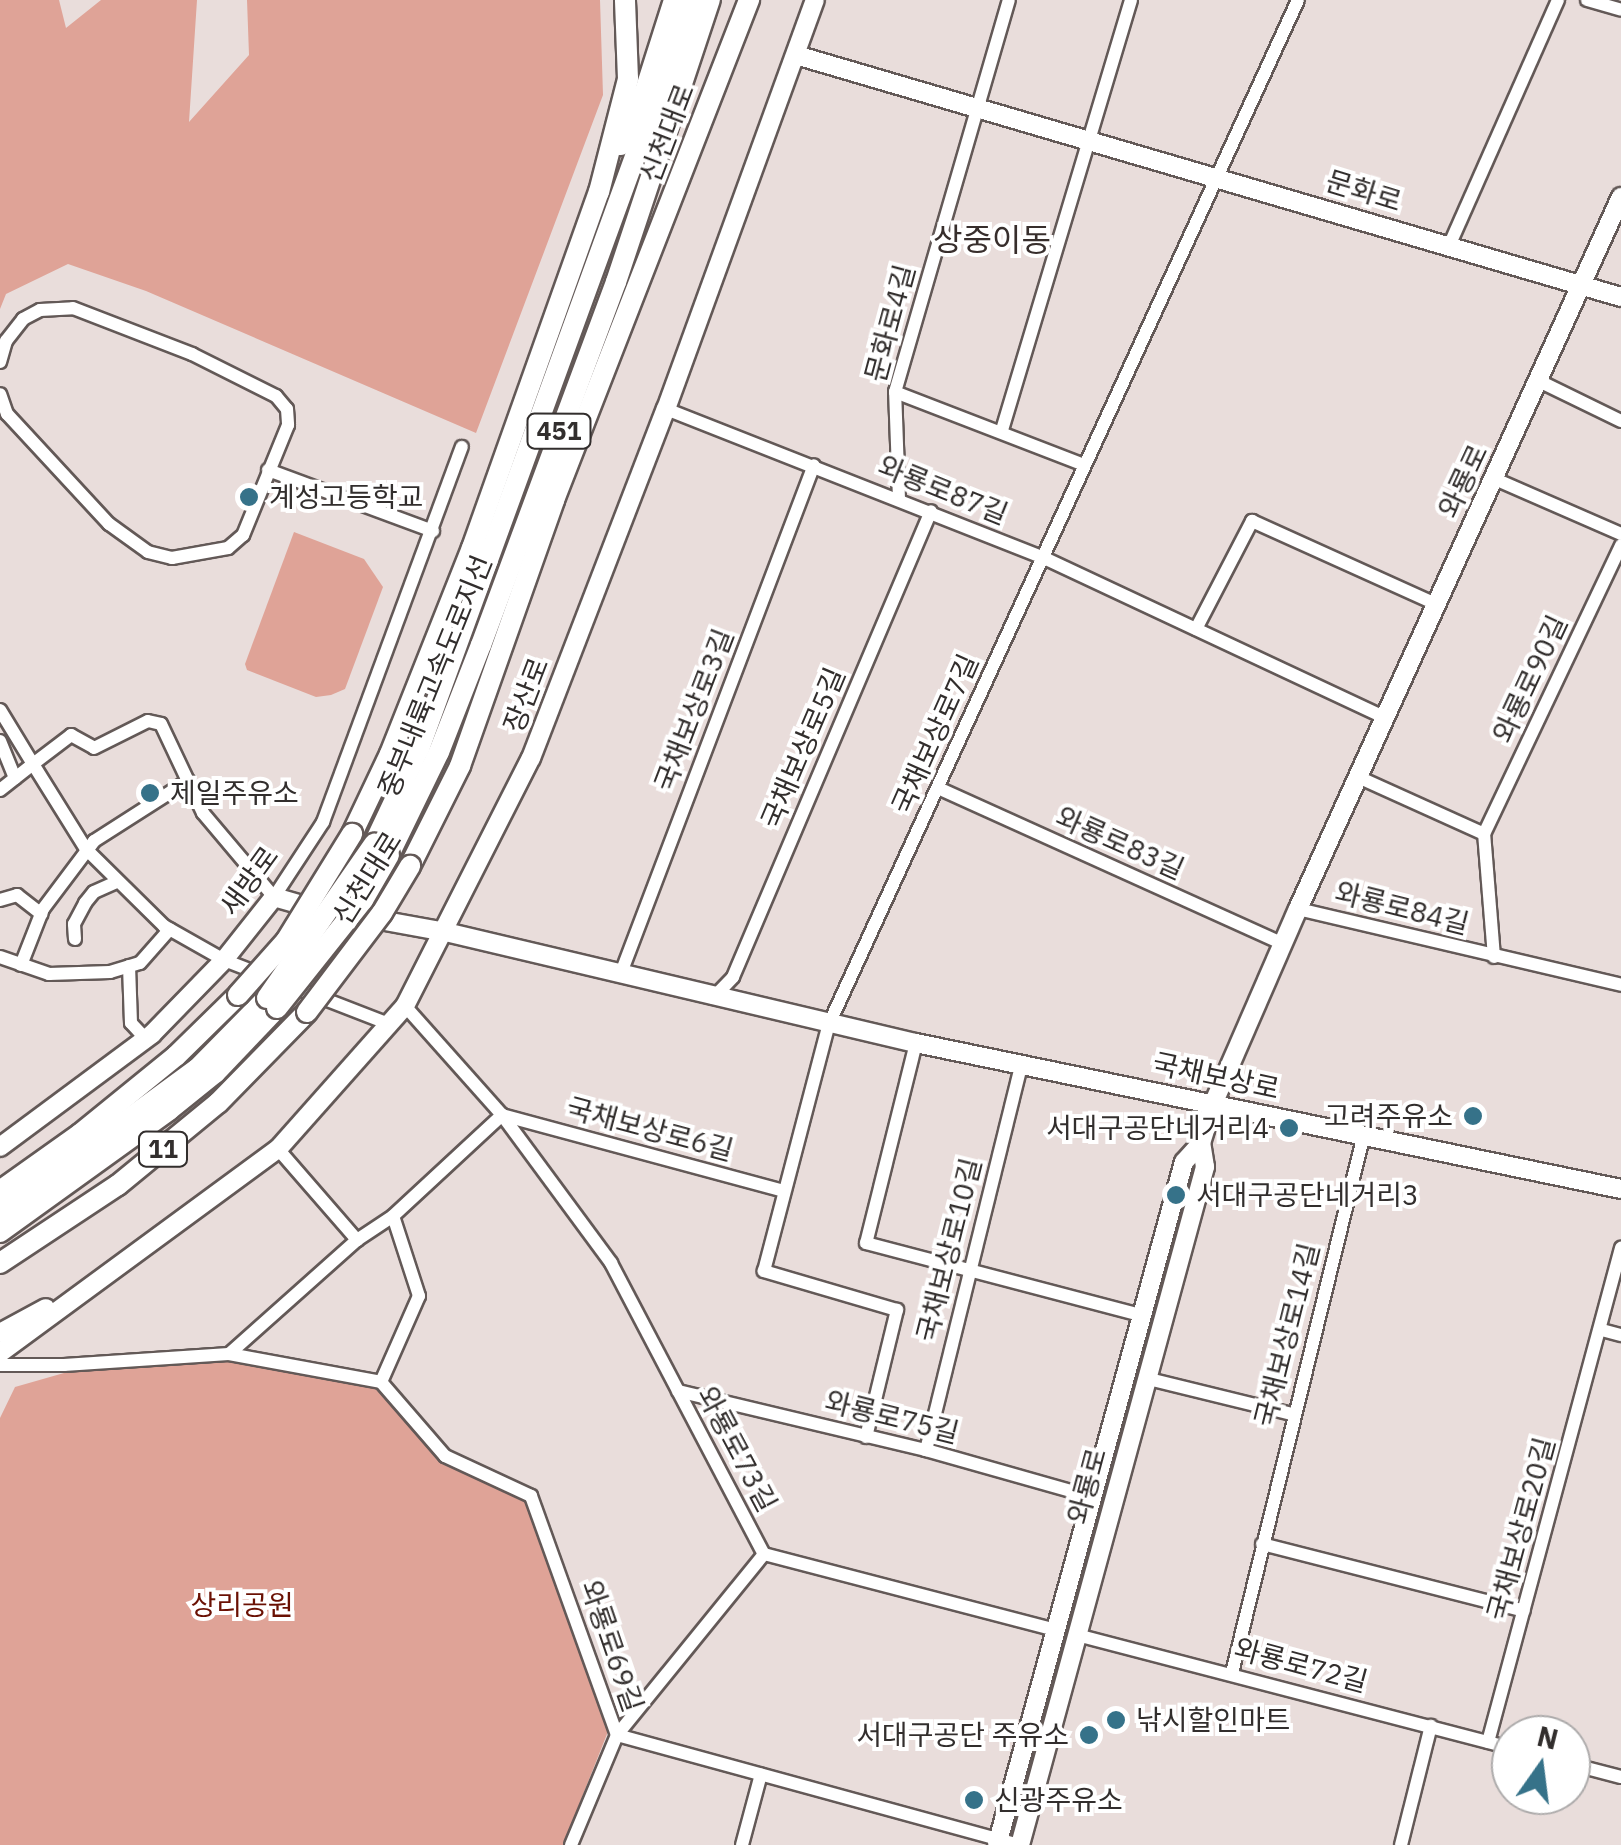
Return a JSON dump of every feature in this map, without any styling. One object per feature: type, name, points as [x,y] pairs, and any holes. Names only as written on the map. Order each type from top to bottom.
[{"type":"highway","name":"신천대로","points":[[0,1191],[80,1134],[176,1056],[238,995],[286,941],[352,834],[390,754],[472,548],[599,192],[628,78],[625,0]]},
{"type":"highway","points":[[658,41],[659,0]]},
{"type":"highway","points":[[599,192],[645,91],[674,0]]},
{"type":"highway","name":"중부내륙고속도로지선","points":[[382,850],[692,0]]},
{"type":"highway","name":"중부내륙고속도로지선","points":[[0,1232],[214,1073],[272,1002],[382,850],[439,752],[616,282],[710,0]]},
{"type":"highway","points":[[711,93],[736,0]]},
{"type":"highway","name":"신천대로","points":[[0,1263],[118,1185],[218,1104],[307,1012],[382,912],[410,866],[460,766],[554,500],[749,0]]},
{"type":"highway","name":"중부내륙고속도로지선","points":[[0,1214],[197,1069],[272,1002]]},
{"type":"main road","name":"장산로","points":[[0,1353],[278,1149],[405,1006],[446,932],[531,758],[666,409],[815,0]]},
{"type":"main road","name":"문화로","points":[[796,55],[1091,138],[1621,297]]},
{"type":"main road","name":"와룡로","points":[[998,1842],[1184,1162],[1200,1143],[1282,944],[1621,197]]},
{"type":"main road","name":"국채보상로","points":[[274,897],[299,906],[446,932],[916,1043],[1214,1102],[1364,1138],[1621,1190]]},
{"type":"main road","name":"새방로","points":[[0,1147],[146,1038],[224,960],[274,897]]},
{"type":"main road","name":"와룡로","points":[[1020,1845],[1205,1167],[1200,1143]]},
{"type":"main road","name":"장산로","points":[[3,1330],[95,1282]]},
{"type":"street","name":"문화로4길","points":[[898,499],[896,392],[1009,0]]},
{"type":"street","points":[[1002,430],[1132,0]]},
{"type":"street","name":"국채보상로7길","points":[[829,1024],[1082,464],[1298,0]]},
{"type":"street","points":[[1449,246],[1558,0]]},
{"type":"street","points":[[1587,0],[1621,10]]},
{"type":"street","points":[[0,362],[6,341],[23,319],[40,310],[73,308],[192,354],[276,396],[288,409],[288,425],[243,534],[228,548],[172,558],[148,552],[109,524],[7,414],[0,394]]},
{"type":"street","points":[[1539,381],[1621,422]]},
{"type":"street","points":[[896,392],[1082,464]]},
{"type":"street","name":"와룡로87길","points":[[666,409],[1042,557],[1385,718]]},
{"type":"street","name":"새방로","points":[[274,897],[323,822],[462,446]]},
{"type":"street","name":"국채보상로3길","points":[[621,973],[814,466]]},
{"type":"street","points":[[268,470],[432,531]]},
{"type":"street","points":[[1495,478],[1621,534]]},
{"type":"street","name":"국채보상로5길","points":[[713,998],[733,977],[931,512]]},
{"type":"street","points":[[1196,629],[1252,521],[1436,604]]},
{"type":"street","name":"와룡로90길","points":[[1484,834],[1621,545]]},
{"type":"street","points":[[0,710],[89,852],[116,882],[170,929],[224,960],[389,1024]]},
{"type":"street","points":[[0,790],[71,736],[94,748],[152,720],[161,724],[203,813],[274,897]]},
{"type":"street","points":[[0,742],[15,778]]},
{"type":"street","points":[[1358,778],[1484,834]]},
{"type":"street","points":[[21,964],[41,914],[94,841],[188,781]]},
{"type":"street","name":"와룡로83길","points":[[938,788],[1282,944]]},
{"type":"street","name":"와룡로84길","points":[[1484,834],[1494,957]]},
{"type":"street","points":[[75,939],[74,924],[85,903],[94,892],[116,882]]},
{"type":"street","points":[[0,900],[18,894],[41,914]]},
{"type":"street","name":"와룡로84길","points":[[1298,909],[1621,985]]},
{"type":"street","points":[[0,957],[60,976],[129,966],[140,963],[170,929]]},
{"type":"street","points":[[129,966],[131,1023],[146,1038]]},
{"type":"street","name":"와룡로73길","points":[[405,1006],[502,1116],[611,1263],[764,1554],[1056,1630]]},
{"type":"street","points":[[829,1024],[764,1272],[897,1310],[866,1436]]},
{"type":"street","points":[[916,1043],[866,1243],[1141,1316]]},
{"type":"street","name":"국채보상로10길","points":[[926,1450],[1022,1064]]},
{"type":"street","points":[[229,1354],[357,1240],[392,1216],[502,1116]]},
{"type":"street","name":"국채보상로6길","points":[[502,1116],[784,1191]]},
{"type":"street","name":"국채보상로14길","points":[[1232,1673],[1292,1414],[1364,1138]]},
{"type":"street","points":[[278,1149],[357,1240]]},
{"type":"street","points":[[0,1365],[64,1365],[229,1354],[381,1382],[419,1296],[392,1216]]},
{"type":"street","name":"국채보상로20길","points":[[1488,1742],[1621,1248]]},
{"type":"street","points":[[1602,1330],[1621,1335]]},
{"type":"street","points":[[1145,1378],[1292,1414]]},
{"type":"street","name":"와룡로69길","points":[[381,1382],[444,1456],[531,1496],[617,1736],[1020,1845]]},
{"type":"street","name":"와룡로75길","points":[[678,1391],[926,1450],[1092,1497]]},
{"type":"street","points":[[1262,1544],[1524,1611]]},
{"type":"street","points":[[571,1845],[617,1736],[764,1554]]},
{"type":"street","name":"와룡로72길","points":[[1077,1635],[1491,1743]]},
{"type":"street","points":[[1401,1845],[1431,1726]]},
{"type":"street","points":[[1591,1769],[1621,1777]]},
{"type":"street","points":[[742,1845],[761,1774]]},
{"type":"green space","points":[[0,0],[59,0],[66,28],[101,0],[197,0],[189,122],[249,55],[247,0],[600,0],[603,95],[476,433],[146,291],[68,264],[6,294],[0,309]]},
{"type":"green space","points":[[294,532],[364,559],[383,587],[345,689],[331,695],[316,697],[247,670],[245,664]]},
{"type":"green space","name":"상리공원","points":[[228,1358],[380,1387],[442,1461],[528,1501],[609,1729],[563,1845],[0,1845],[0,1418],[15,1387],[71,1371]]},
{"type":"place","name":"계성고등학교","points":[[249,497]]},
{"type":"place","name":"제일주유소","points":[[150,793]]},
{"type":"place","name":"고려주유소","points":[[1473,1116]]},
{"type":"place","name":"서대구공단네거리4","points":[[1289,1128]]},
{"type":"place","name":"서대구공단네거리3","points":[[1176,1195]]},
{"type":"place","name":"낚시할인마트","points":[[1116,1720]]},
{"type":"place","name":"서대구공단 주유소","points":[[1089,1735]]},
{"type":"place","name":"신광주유소","points":[[974,1800]]},
{"type":"district","name":"상중이동","points":[[992,239]]}]
